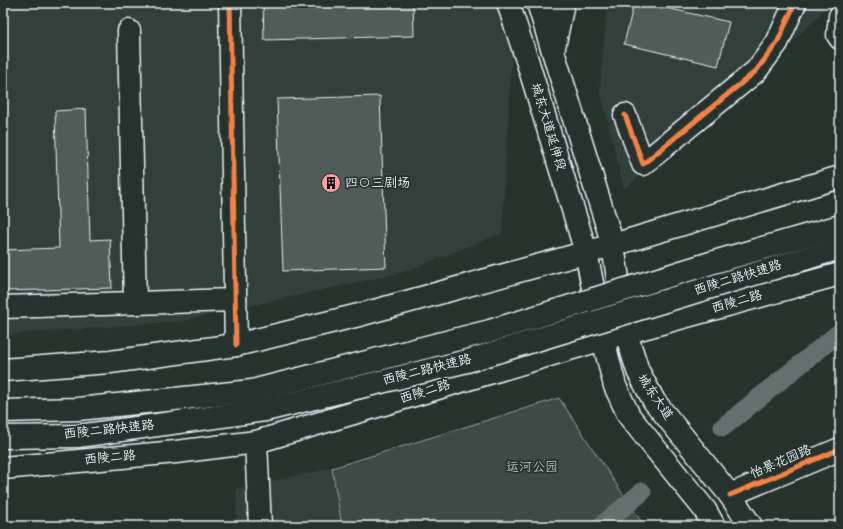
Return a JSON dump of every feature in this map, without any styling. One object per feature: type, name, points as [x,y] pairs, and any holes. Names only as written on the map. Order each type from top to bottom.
[{"type":"main road","points":[[230,3],[236,345]]},
{"type":"main road","name":"城东大道延伸段","points":[[508,3],[586,252]]},
{"type":"main road","points":[[538,3],[613,245]]},
{"type":"main road","points":[[553,48],[563,3]]},
{"type":"main road","points":[[625,115],[644,164],[756,71],[777,43],[795,3]]},
{"type":"main road","points":[[840,16],[838,35],[840,38]]},
{"type":"main road","points":[[129,31],[135,303]]},
{"type":"main road","points":[[3,370],[110,362],[236,345],[363,314],[613,245],[840,177]]},
{"type":"main road","name":"西陵二路快速路","points":[[3,411],[78,409],[252,391],[490,331],[714,262],[840,226]]},
{"type":"main road","name":"城东大道","points":[[613,245],[626,333],[638,371],[654,401],[730,495],[751,526]]},
{"type":"main road","name":"西陵二路快速路","points":[[3,437],[78,436],[265,410],[467,361],[840,248]]},
{"type":"main road","points":[[586,252],[603,339],[615,386],[629,416],[705,510],[714,526]]},
{"type":"main road","name":"西陵二路","points":[[3,468],[176,452],[256,442],[603,339],[840,274]]},
{"type":"main road","points":[[3,307],[235,300]]},
{"type":"main road","points":[[256,442],[260,526]]},
{"type":"main road","name":"怡景花园路","points":[[730,495],[840,449]]},
{"type":"shaded area","points":[[3,3],[521,3],[511,67],[502,233],[404,272],[183,321],[3,335]]},
{"type":"shaded area","points":[[607,3],[831,3],[746,89],[624,189],[600,89]]},
{"type":"shaded area","points":[[332,468],[342,526],[237,526],[236,489]]},
{"type":"green space","name":"运河公园","points":[[559,398],[644,526],[342,526],[332,468]]},
{"type":"building","points":[[263,3],[413,3],[414,36],[264,40]]},
{"type":"building","points":[[634,3],[644,3],[729,22],[718,66],[624,44]]},
{"type":"building","name":"四〇三剧场","points":[[380,96],[386,267],[283,271],[277,99]]},
{"type":"building","points":[[86,109],[90,240],[110,239],[112,288],[3,291],[3,250],[59,248],[55,111]]},
{"type":"waterway","points":[[723,427],[840,332]]},
{"type":"waterway","points":[[601,526],[642,492]]},
{"type":"cycle path","points":[[230,3],[236,345]]},
{"type":"cycle path","points":[[625,115],[643,164],[756,71],[777,43],[795,3]]},
{"type":"cycle path","points":[[730,495],[840,449]]},
{"type":"place","name":"四〇三剧场","points":[[331,183]]}]
